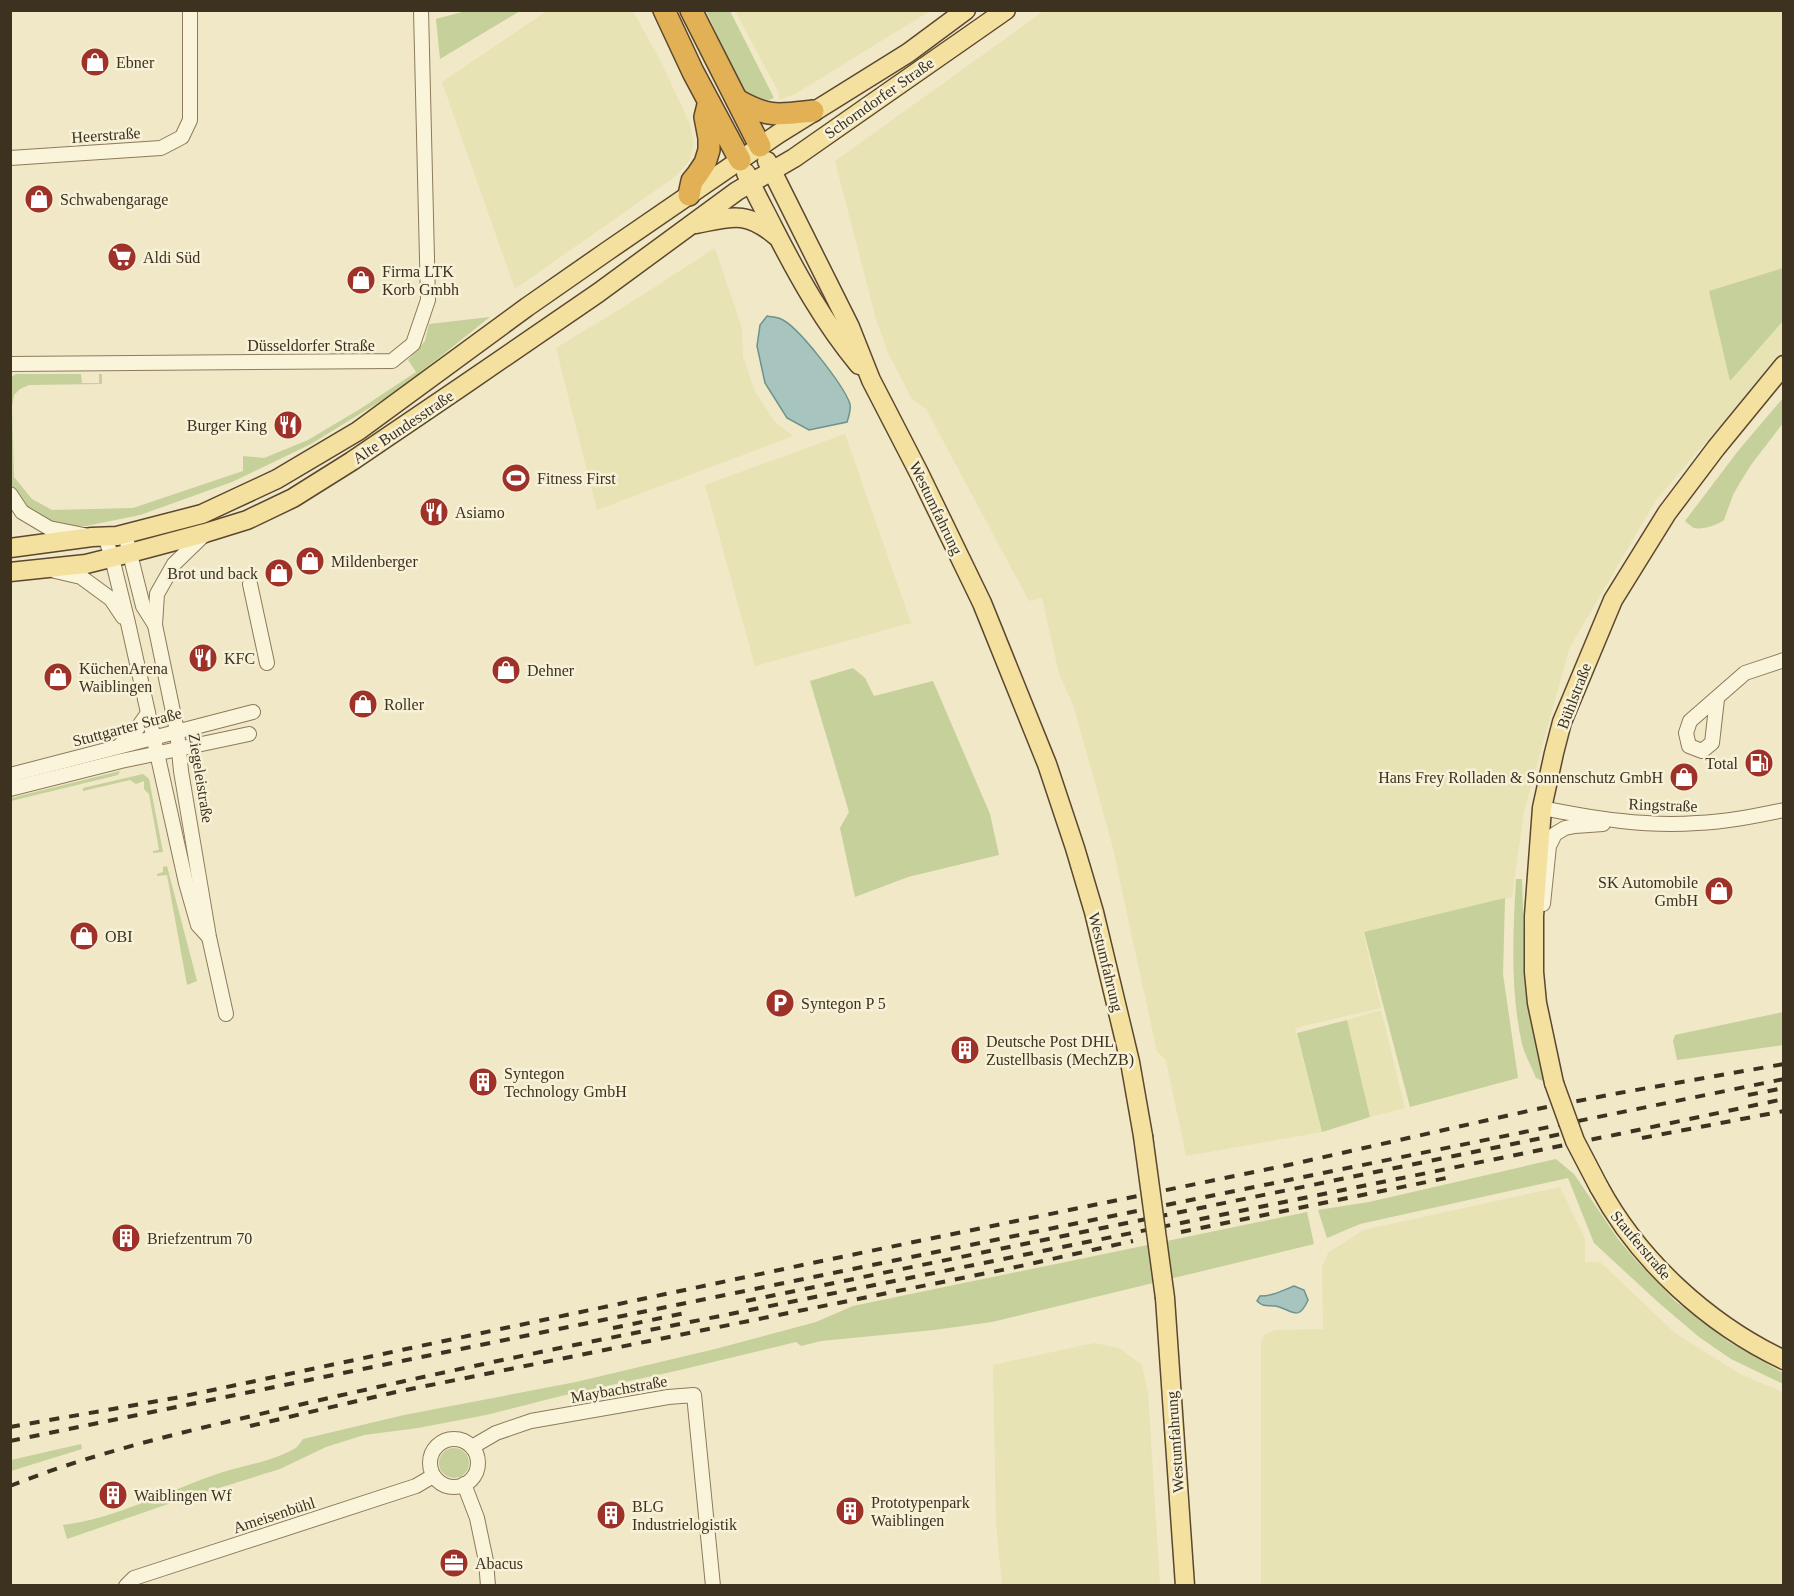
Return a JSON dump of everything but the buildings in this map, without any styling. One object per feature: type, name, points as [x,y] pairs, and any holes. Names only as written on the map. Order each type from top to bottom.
[{"type":"highway","points":[[664,10],[740,160]]},
{"type":"highway","points":[[692,10],[760,146]]},
{"type":"highway","points":[[737,100],[751,108],[774,115],[813,111]]},
{"type":"highway","points":[[689,195],[692,181],[705,163],[709,150],[705,117],[709,102]]},
{"type":"main road","name":"Schorndorfer Straße","points":[[740,160],[813,111],[908,53],[966,10]]},
{"type":"main road","name":"Schorndorfer Straße","points":[[751,184],[794,158],[1006,10]]},
{"type":"main road","name":"Westumfahrung","points":[[760,146],[850,327],[871,380],[919,472],[982,603],[1047,764],[1097,922],[1130,1062],[1143,1136],[1165,1298],[1185,1586]]},
{"type":"main road","name":"Westumfahrung","points":[[740,160],[820,312],[871,380]]},
{"type":"main road","name":"Alte Bundesstraße","points":[[10,548],[125,534],[202,514],[277,479],[358,431],[527,307],[740,160]]},
{"type":"main road","name":"Alte Bundesstraße","points":[[10,572],[86,564],[112,558],[247,520],[293,498],[352,461],[598,293],[688,225],[751,184]]},
{"type":"main road","points":[[688,225],[726,218],[745,218],[762,225],[781,241]]},
{"type":"main road","name":"Bühlstraße","points":[[1554,1083],[1537,1003],[1534,926],[1542,808],[1562,722],[1613,600],[1667,513],[1784,365]]},
{"type":"main road","name":"Stauferstraße","points":[[1554,1083],[1575,1141],[1611,1209],[1669,1280],[1715,1319],[1740,1336],[1784,1360]]},
{"type":"street","name":"Heerstraße","points":[[10,158],[161,148],[182,137],[190,120],[190,10]]},
{"type":"street","name":"Düsseldorfer Straße","points":[[10,364],[392,361],[413,344],[428,300],[421,10]]},
{"type":"street","points":[[10,494],[22,512],[49,528],[98,537]]},
{"type":"street","name":"Ziegeleistraße","points":[[205,533],[174,564],[157,594],[154,625],[177,731],[178,749],[210,938],[226,1014]]},
{"type":"street","name":"Ziegeleistraße","points":[[125,534],[143,606],[154,625]]},
{"type":"street","name":"Ziegeleistraße","points":[[98,537],[112,558],[186,883],[198,924],[210,938]]},
{"type":"street","name":"Ziegeleistraße","points":[[47,569],[81,577],[111,599],[128,623]]},
{"type":"street","points":[[250,584],[267,663]]},
{"type":"street","points":[[1718,699],[1745,673],[1784,660]]},
{"type":"street","name":"Stuttgarter Straße","points":[[10,775],[253,712]]},
{"type":"street","points":[[120,746],[148,714]]},
{"type":"street","name":"Stuttgarter Straße","points":[[10,789],[121,761],[249,734]]},
{"type":"street","name":"Stuttgarter Straße","points":[[121,761],[148,762],[163,775]]},
{"type":"street","name":"Ringstraße","points":[[1542,808],[1632,821],[1695,824],[1733,820],[1784,810]]},
{"type":"street","points":[[1534,926],[1542,913],[1549,846],[1555,834],[1575,826],[1632,821]]},
{"type":"street","name":"Maybachstraße","points":[[472,1447],[496,1433],[531,1421],[668,1397],[694,1395],[713,1586]]},
{"type":"street","points":[[456,1439],[472,1447],[477,1458],[476,1470],[470,1481],[458,1486],[446,1486],[433,1476],[429,1461],[438,1444],[456,1439]]},
{"type":"street","name":"Ameisenbühl","points":[[126,1586],[134,1578],[416,1486],[433,1476]]},
{"type":"street","points":[[464,1484],[477,1518],[486,1561],[488,1586]]},
{"type":"shaded area","points":[[547,11],[633,11],[661,62],[689,122],[694,142],[689,161],[676,176],[515,289],[442,82]]},
{"type":"shaded area","points":[[735,11],[930,11],[795,94],[779,100],[779,93]]},
{"type":"shaded area","points":[[1044,11],[1783,11],[1783,352],[1656,500],[1569,649],[1524,812],[1512,897],[1363,932],[1381,1008],[1295,1028],[1322,1132],[1186,1156],[1166,1060],[1157,1052],[1112,844],[1073,704],[1059,674],[1042,598],[1029,601],[926,409],[912,399],[889,355],[876,319],[835,161]]},
{"type":"shaded area","points":[[715,248],[742,328],[743,357],[755,391],[774,421],[793,436],[597,510],[556,348]]},
{"type":"shaded area","points":[[845,434],[911,623],[755,666],[705,485]]},
{"type":"shaded area","points":[[1381,1010],[1405,1108],[1370,1117],[1347,1020]]},
{"type":"shaded area","points":[[1560,1187],[1585,1238],[1585,1262],[1600,1262],[1675,1333],[1742,1375],[1783,1392],[1783,1585],[1261,1585],[1261,1342],[1265,1334],[1276,1330],[1323,1329],[1322,1267],[1328,1253],[1363,1230]]},
{"type":"shaded area","points":[[1094,1343],[1119,1348],[1142,1365],[1148,1393],[1160,1585],[1002,1585],[996,1522],[993,1365]]},
{"type":"green space","points":[[466,11],[520,11],[440,59],[436,19]]},
{"type":"green space","points":[[706,11],[730,11],[774,98],[758,104],[745,93]]},
{"type":"green space","points":[[1783,268],[1783,321],[1730,381],[1709,291]]},
{"type":"green space","points":[[490,317],[397,391],[311,444],[232,482],[140,515],[86,526],[56,526],[19,503],[11,486],[11,377],[16,374],[81,374],[82,383],[99,383],[99,374],[102,374],[102,384],[29,385],[14,395],[12,407],[14,477],[32,499],[52,510],[133,508],[243,471],[243,456],[264,458],[308,440],[360,409],[416,372],[408,360],[425,341],[429,324]]},
{"type":"green space","points":[[1783,398],[1783,423],[1738,486],[1724,520],[1705,528],[1692,527],[1685,521],[1738,451]]},
{"type":"green space","points":[[853,668],[865,678],[874,696],[933,681],[990,814],[999,855],[908,877],[855,897],[840,828],[849,812],[810,681]]},
{"type":"green space","points":[[120,771],[118,775],[11,801],[11,798]]},
{"type":"green space","points":[[143,774],[149,779],[163,852],[153,853],[159,850],[149,794],[144,789],[144,781],[136,784],[130,780],[83,791],[83,788]]},
{"type":"green space","points":[[167,866],[197,981],[187,985],[167,875],[157,876],[163,872],[163,867]]},
{"type":"green space","points":[[1516,879],[1522,879],[1525,966],[1544,1074],[1543,1081],[1536,1078],[1522,1044],[1518,1024],[1513,962]]},
{"type":"green space","points":[[1505,898],[1503,974],[1518,1078],[1410,1107],[1364,932]]},
{"type":"green space","points":[[1783,1012],[1783,1045],[1677,1060],[1673,1041],[1675,1035]]},
{"type":"green space","points":[[1347,1020],[1370,1117],[1322,1132],[1297,1033]]},
{"type":"green space","points":[[1556,1159],[1574,1174],[1618,1239],[1675,1301],[1729,1342],[1783,1373],[1783,1384],[1731,1359],[1699,1337],[1594,1243],[1568,1178],[1360,1224],[1327,1238],[1318,1210],[1369,1202]]},
{"type":"green space","points":[[1307,1212],[1314,1244],[992,1322],[821,1341],[801,1346],[796,1342],[486,1415],[418,1428],[364,1435],[326,1447],[280,1469],[67,1539],[63,1525],[102,1517],[220,1473],[276,1457],[295,1448],[303,1439],[404,1415],[576,1382],[715,1349],[816,1322],[853,1306]]},
{"type":"green space","points":[[81,1444],[82,1449],[11,1471],[11,1460]]},
{"type":"green space","points":[[454,1448],[464,1453],[469,1463],[464,1473],[454,1478],[444,1473],[439,1463],[444,1453]]},
{"type":"water","points":[[767,316],[779,318],[789,324],[809,344],[830,371],[850,404],[847,422],[809,430],[787,418],[765,383],[757,346],[760,325]]},
{"type":"water","points":[[1294,1286],[1304,1290],[1308,1300],[1298,1313],[1263,1305],[1257,1301],[1260,1296]]},
{"type":"railway","points":[[10,1427],[175,1398],[1293,1164],[1537,1109],[1784,1064]]},
{"type":"railway","points":[[10,1441],[1784,1079]]},
{"type":"railway","points":[[1748,1095],[1784,1088]]},
{"type":"railway","points":[[10,1486],[74,1463],[140,1444],[422,1377],[1784,1099]]},
{"type":"railway","points":[[1642,1138],[1784,1111]]},
{"type":"railway","points":[[746,1301],[1566,1133]]},
{"type":"railway","points":[[1181,1232],[1451,1177]]},
{"type":"railway","points":[[250,1426],[396,1392],[1007,1269],[1133,1241]]},
{"type":"railway","points":[[613,1328],[690,1312]]},
{"type":"place","name":"Ebner","points":[[95,62]]},
{"type":"place","name":"Schwabengarage","points":[[39,199]]},
{"type":"place","name":"Aldi Süd","points":[[122,257]]},
{"type":"place","name":"Firma LTK Korb Gmbh","points":[[361,280]]},
{"type":"place","name":"Burger King","points":[[288,425]]},
{"type":"place","name":"Fitness First","points":[[516,478]]},
{"type":"place","name":"Asiamo","points":[[434,512]]},
{"type":"place","name":"Mildenberger","points":[[310,561]]},
{"type":"place","name":"Brot und back","points":[[279,573]]},
{"type":"place","name":"KFC","points":[[203,658]]},
{"type":"place","name":"Dehner","points":[[506,670]]},
{"type":"place","name":"KüchenArena Waiblingen","points":[[58,677]]},
{"type":"place","name":"Roller","points":[[363,704]]},
{"type":"place","name":"Total","points":[[1759,763]]},
{"type":"place","name":"Hans Frey Rolladen & Sonnenschutz GmbH","points":[[1684,777]]},
{"type":"place","name":"SK Automobile GmbH","points":[[1719,891]]},
{"type":"place","name":"OBI","points":[[84,936]]},
{"type":"place","name":"Syntegon P 5","points":[[780,1003]]},
{"type":"place","name":"Deutsche Post DHL Zustellbasis (MechZB)","points":[[965,1050]]},
{"type":"place","name":"Syntegon Technology GmbH","points":[[483,1082]]},
{"type":"place","name":"Briefzentrum 70","points":[[126,1238]]},
{"type":"place","name":"Waiblingen Wf","points":[[113,1495]]},
{"type":"place","name":"Prototypenpark Waiblingen","points":[[850,1511]]},
{"type":"place","name":"BLG Industrielogistik","points":[[611,1515]]},
{"type":"place","name":"Abacus","points":[[454,1563]]}]
